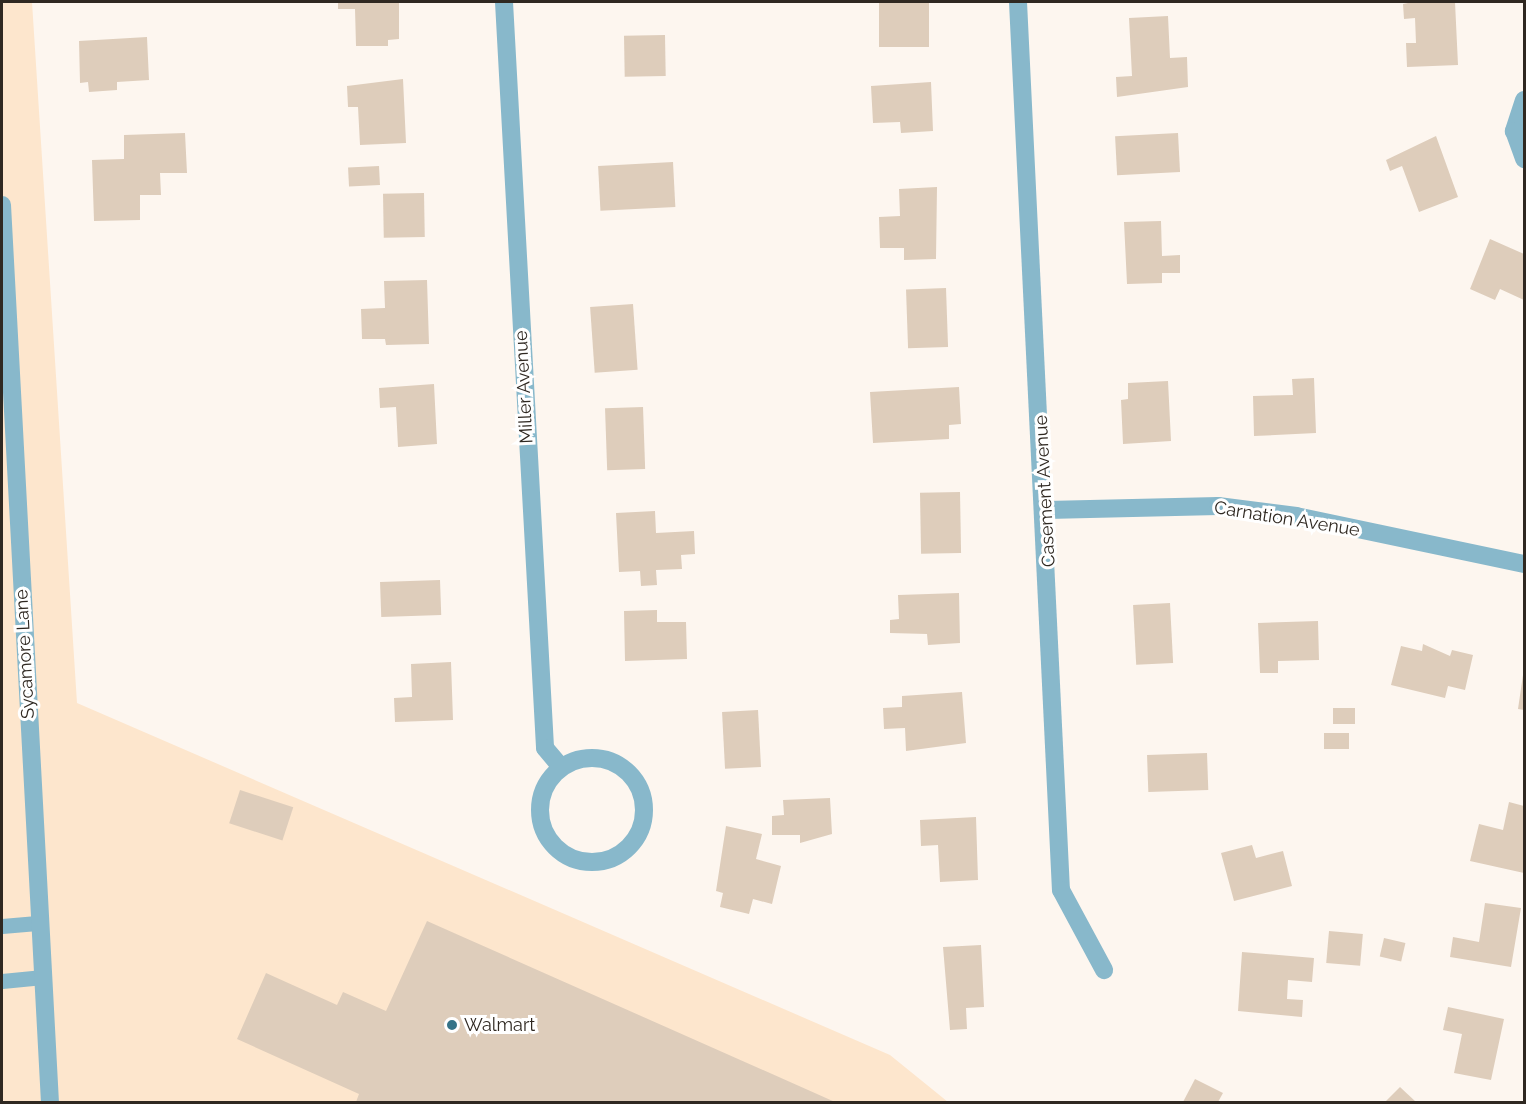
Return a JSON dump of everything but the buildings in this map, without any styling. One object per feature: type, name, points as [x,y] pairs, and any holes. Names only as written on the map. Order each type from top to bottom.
[{"type":"street","name":"Miller Avenue","points":[[504,2],[545,748],[561,767]]},
{"type":"street","name":"Casement Avenue","points":[[1018,2],[1047,510],[1061,890],[1104,970]]},
{"type":"street","points":[[1524,100],[1514,131],[1524,159]]},
{"type":"street","name":"Sycamore Lane","points":[[2,205],[50,1102]]},
{"type":"street","name":"Carnation Avenue","points":[[1047,510],[1218,506],[1296,516],[1524,564]]},
{"type":"street","points":[[583,758],[607,759],[627,771],[641,790],[641,825],[622,854],[600,863],[577,861],[549,840],[539,807],[545,784],[561,767],[583,758]]},
{"type":"lane","points":[[2,926],[40,923]]},
{"type":"lane","points":[[2,981],[43,977]]},
{"type":"shaded area","points":[[2,2],[32,2],[77,703],[890,1055],[948,1102],[2,1102]]},
{"type":"place","name":"Walmart","points":[[452,1025]]}]
